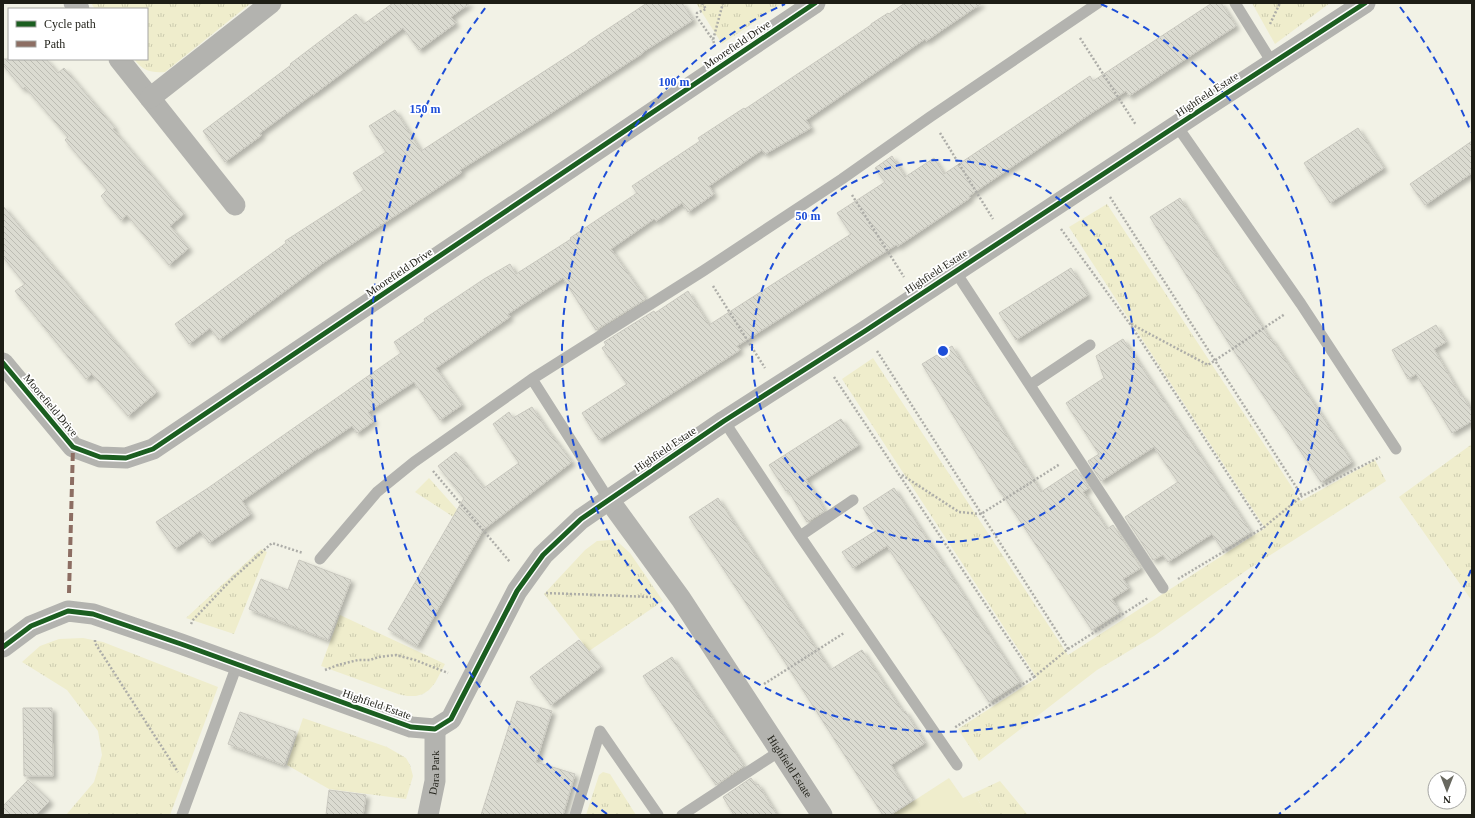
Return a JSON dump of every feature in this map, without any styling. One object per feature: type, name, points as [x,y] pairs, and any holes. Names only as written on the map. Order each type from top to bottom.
[{"type":"street","points":[[150,98],[271,3]]},
{"type":"street","name":"Moorefield Drive","points":[[3,363],[73,447],[100,457],[126,458],[153,449],[815,3]]},
{"type":"street","name":"Highfield Estate","points":[[3,647],[31,626],[68,611],[93,614],[181,644],[411,728],[435,729],[451,719],[468,684],[522,584],[543,555],[581,520],[724,421],[822,359],[916,296],[1366,3]]},
{"type":"street","points":[[120,60],[235,205]]},
{"type":"street","name":"Highfield Estate","points":[[609,500],[681,599],[822,815]]},
{"type":"street","name":"Dara Park","points":[[428,815],[435,780],[435,729]]},
{"type":"lane","points":[[320,558],[377,492],[423,456],[532,379],[703,271],[842,179],[930,117],[1098,3]]},
{"type":"lane","points":[[1235,3],[1273,64]]},
{"type":"lane","points":[[1177,126],[1301,304],[1396,449]]},
{"type":"lane","points":[[955,271],[1163,588]]},
{"type":"lane","points":[[1030,385],[1090,345]]},
{"type":"lane","points":[[532,379],[609,500]]},
{"type":"lane","points":[[724,421],[800,536],[957,765]]},
{"type":"lane","points":[[800,536],[853,500]]},
{"type":"lane","points":[[182,815],[238,665]]},
{"type":"lane","points":[[575,815],[600,731],[658,815]]},
{"type":"lane","points":[[682,815],[780,751]]},
{"type":"path","points":[[702,3],[706,9],[697,13],[697,17],[713,40],[726,64]]},
{"type":"path","points":[[713,40],[723,3]]},
{"type":"path","points":[[1070,23],[1148,145]]},
{"type":"path","points":[[930,117],[1005,238]]},
{"type":"path","points":[[1098,177],[1214,361],[1302,496]]},
{"type":"path","points":[[842,179],[916,296]]},
{"type":"path","points":[[1048,211],[1130,324],[1263,528]]},
{"type":"path","points":[[703,271],[778,387]]},
{"type":"path","points":[[1130,324],[1208,364],[1301,304]]},
{"type":"path","points":[[865,331],[1068,649]]},
{"type":"path","points":[[822,359],[1034,676]]},
{"type":"path","points":[[938,737],[1034,676],[1068,649],[1163,588],[1263,528],[1302,496],[1396,449]]},
{"type":"path","points":[[900,474],[959,512],[981,514],[1076,454]]},
{"type":"path","points":[[423,456],[433,471],[506,559],[522,584],[681,599]]},
{"type":"path","points":[[181,644],[193,620],[231,580],[272,543],[320,558]]},
{"type":"path","points":[[93,614],[95,643],[191,791]]},
{"type":"path","points":[[744,696],[860,624]]},
{"type":"path","points":[[316,693],[326,670],[358,660],[370,660],[379,657],[396,655],[429,665],[468,684]]},
{"type":"green space","points":[[91,3],[251,3],[165,72],[144,69],[135,60],[148,60],[148,8],[94,8]]},
{"type":"green space","points":[[696,3],[783,3],[722,44]]},
{"type":"green space","points":[[1252,3],[1330,3],[1275,44]]},
{"type":"green space","points":[[1107,204],[1301,501],[1375,460],[1386,481],[1247,570],[1154,636],[1097,670],[979,761],[958,729],[1037,678],[842,379],[873,358],[1068,655],[1265,528],[1069,227]]},
{"type":"green space","points":[[1472,444],[1472,601],[1399,497]]},
{"type":"green space","points":[[429,478],[478,533],[415,492]]},
{"type":"green space","points":[[610,540],[619,543],[630,553],[663,601],[589,651],[544,594],[585,550],[597,541]]},
{"type":"green space","points":[[261,549],[267,552],[234,634],[186,618]]},
{"type":"green space","points":[[340,615],[445,664],[435,683],[423,694],[407,696],[321,666]]},
{"type":"green space","points":[[83,638],[103,642],[218,687],[170,815],[66,815],[94,782],[102,755],[98,731],[67,690],[22,662],[40,646],[59,639]]},
{"type":"green space","points":[[303,718],[387,747],[406,758],[413,776],[406,799],[329,789],[287,765]]},
{"type":"green space","points":[[603,772],[610,774],[636,815],[586,815],[599,775]]},
{"type":"green space","points":[[949,778],[963,798],[974,793],[987,815],[892,815]]},
{"type":"green space","points":[[1000,781],[1028,815],[987,815],[974,793]]},
{"type":"building","points":[[393,3],[470,3],[451,17],[456,23],[419,50],[403,28],[260,133],[262,135],[225,162],[203,131],[356,14],[364,24]]},
{"type":"building","points":[[647,3],[682,3],[693,20],[548,115],[460,170],[462,172],[323,263],[219,340],[210,328],[189,344],[175,324],[286,243],[285,241],[364,190],[353,173],[386,152],[369,126],[395,110],[421,151]]},
{"type":"building","points":[[905,3],[982,3],[926,41],[925,39],[806,120],[811,128],[765,154],[762,150],[709,186],[714,194],[688,212],[682,203],[656,221],[654,219],[611,249],[646,299],[596,330],[563,278],[508,314],[510,317],[436,368],[462,405],[440,420],[414,382],[368,412],[374,421],[357,433],[352,426],[242,501],[251,514],[209,543],[200,531],[175,549],[156,522],[208,488],[401,353],[394,342],[425,321],[424,319],[484,279],[510,264],[516,274],[571,239],[570,238],[637,193],[632,186],[700,141],[698,138],[744,108],[745,109],[871,24]]},
{"type":"building","points":[[1212,3],[1221,3],[1236,26],[1129,96],[1126,91],[1090,114],[969,196],[970,198],[898,246],[896,245],[737,346],[740,350],[599,440],[582,413],[627,384],[602,348],[606,345],[604,342],[654,311],[655,313],[688,291],[709,325],[851,234],[837,213],[885,182],[875,168],[892,156],[905,177],[934,158],[944,174],[1090,76],[1093,81]]},
{"type":"building","points":[[3,59],[47,60],[58,73],[64,68],[115,128],[113,129],[184,214],[170,226],[189,248],[169,265],[127,215],[121,220],[101,196],[107,190],[65,140],[68,137],[25,87],[23,89],[3,65]]},
{"type":"building","points":[[1358,128],[1384,168],[1330,203],[1304,163]]},
{"type":"building","points":[[1472,141],[1472,173],[1425,205],[1410,184]]},
{"type":"building","points":[[1180,198],[1270,339],[1271,338],[1352,462],[1321,482],[1228,342],[1150,217]]},
{"type":"building","points":[[3,206],[157,392],[128,416],[92,374],[86,379],[15,291],[25,284],[3,257]]},
{"type":"building","points":[[1071,268],[1088,295],[1016,340],[999,313]]},
{"type":"building","points":[[1436,325],[1446,342],[1434,349],[1472,412],[1472,421],[1452,433],[1416,374],[1408,379],[1392,350]]},
{"type":"building","points":[[1123,339],[1251,532],[1223,550],[1212,534],[1168,562],[1163,555],[1153,560],[1125,517],[1178,482],[1154,447],[1101,481],[1088,461],[1099,454],[1066,403],[1104,378],[1096,356]]},
{"type":"building","points":[[952,346],[1041,492],[1076,469],[1089,488],[1083,492],[1107,529],[1113,525],[1141,568],[1123,579],[1129,588],[1112,599],[1120,612],[1092,630],[1000,492],[922,364]]},
{"type":"building","points":[[532,407],[572,462],[483,530],[417,646],[388,629],[464,498],[438,466],[456,452],[484,488],[519,463],[493,424],[509,412],[513,418]]},
{"type":"building","points":[[841,419],[859,445],[806,479],[825,511],[807,522],[788,490],[786,491],[769,465]]},
{"type":"building","points":[[894,488],[1020,682],[989,702],[887,546],[853,568],[842,552],[877,530],[863,508]]},
{"type":"building","points":[[718,498],[830,670],[862,650],[903,712],[905,711],[925,743],[891,765],[913,800],[890,815],[883,815],[783,659],[689,517]]},
{"type":"building","points":[[299,560],[351,580],[328,640],[249,609],[261,579],[288,590]]},
{"type":"building","points":[[579,640],[601,667],[551,705],[530,677]]},
{"type":"building","points":[[672,657],[744,766],[716,785],[643,676]]},
{"type":"building","points":[[517,701],[552,711],[536,762],[575,774],[563,815],[481,815]]},
{"type":"building","points":[[23,708],[52,708],[53,776],[24,776]]},
{"type":"building","points":[[240,712],[296,732],[284,765],[228,744]]},
{"type":"building","points":[[751,778],[756,785],[758,784],[777,815],[734,815],[723,797]]},
{"type":"building","points":[[28,780],[50,801],[36,815],[3,815],[3,806]]},
{"type":"building","points":[[329,790],[366,795],[363,815],[326,815]]},
{"type":"marked path","points":[[69,593],[73,447]]},
{"type":"cycle path","points":[[3,363],[73,447],[100,457],[126,458],[153,449],[815,3]]},
{"type":"cycle path","points":[[3,647],[31,626],[68,611],[93,614],[411,727],[435,729],[451,719],[517,591],[543,555],[581,519],[724,421],[865,331],[1365,3]]}]
